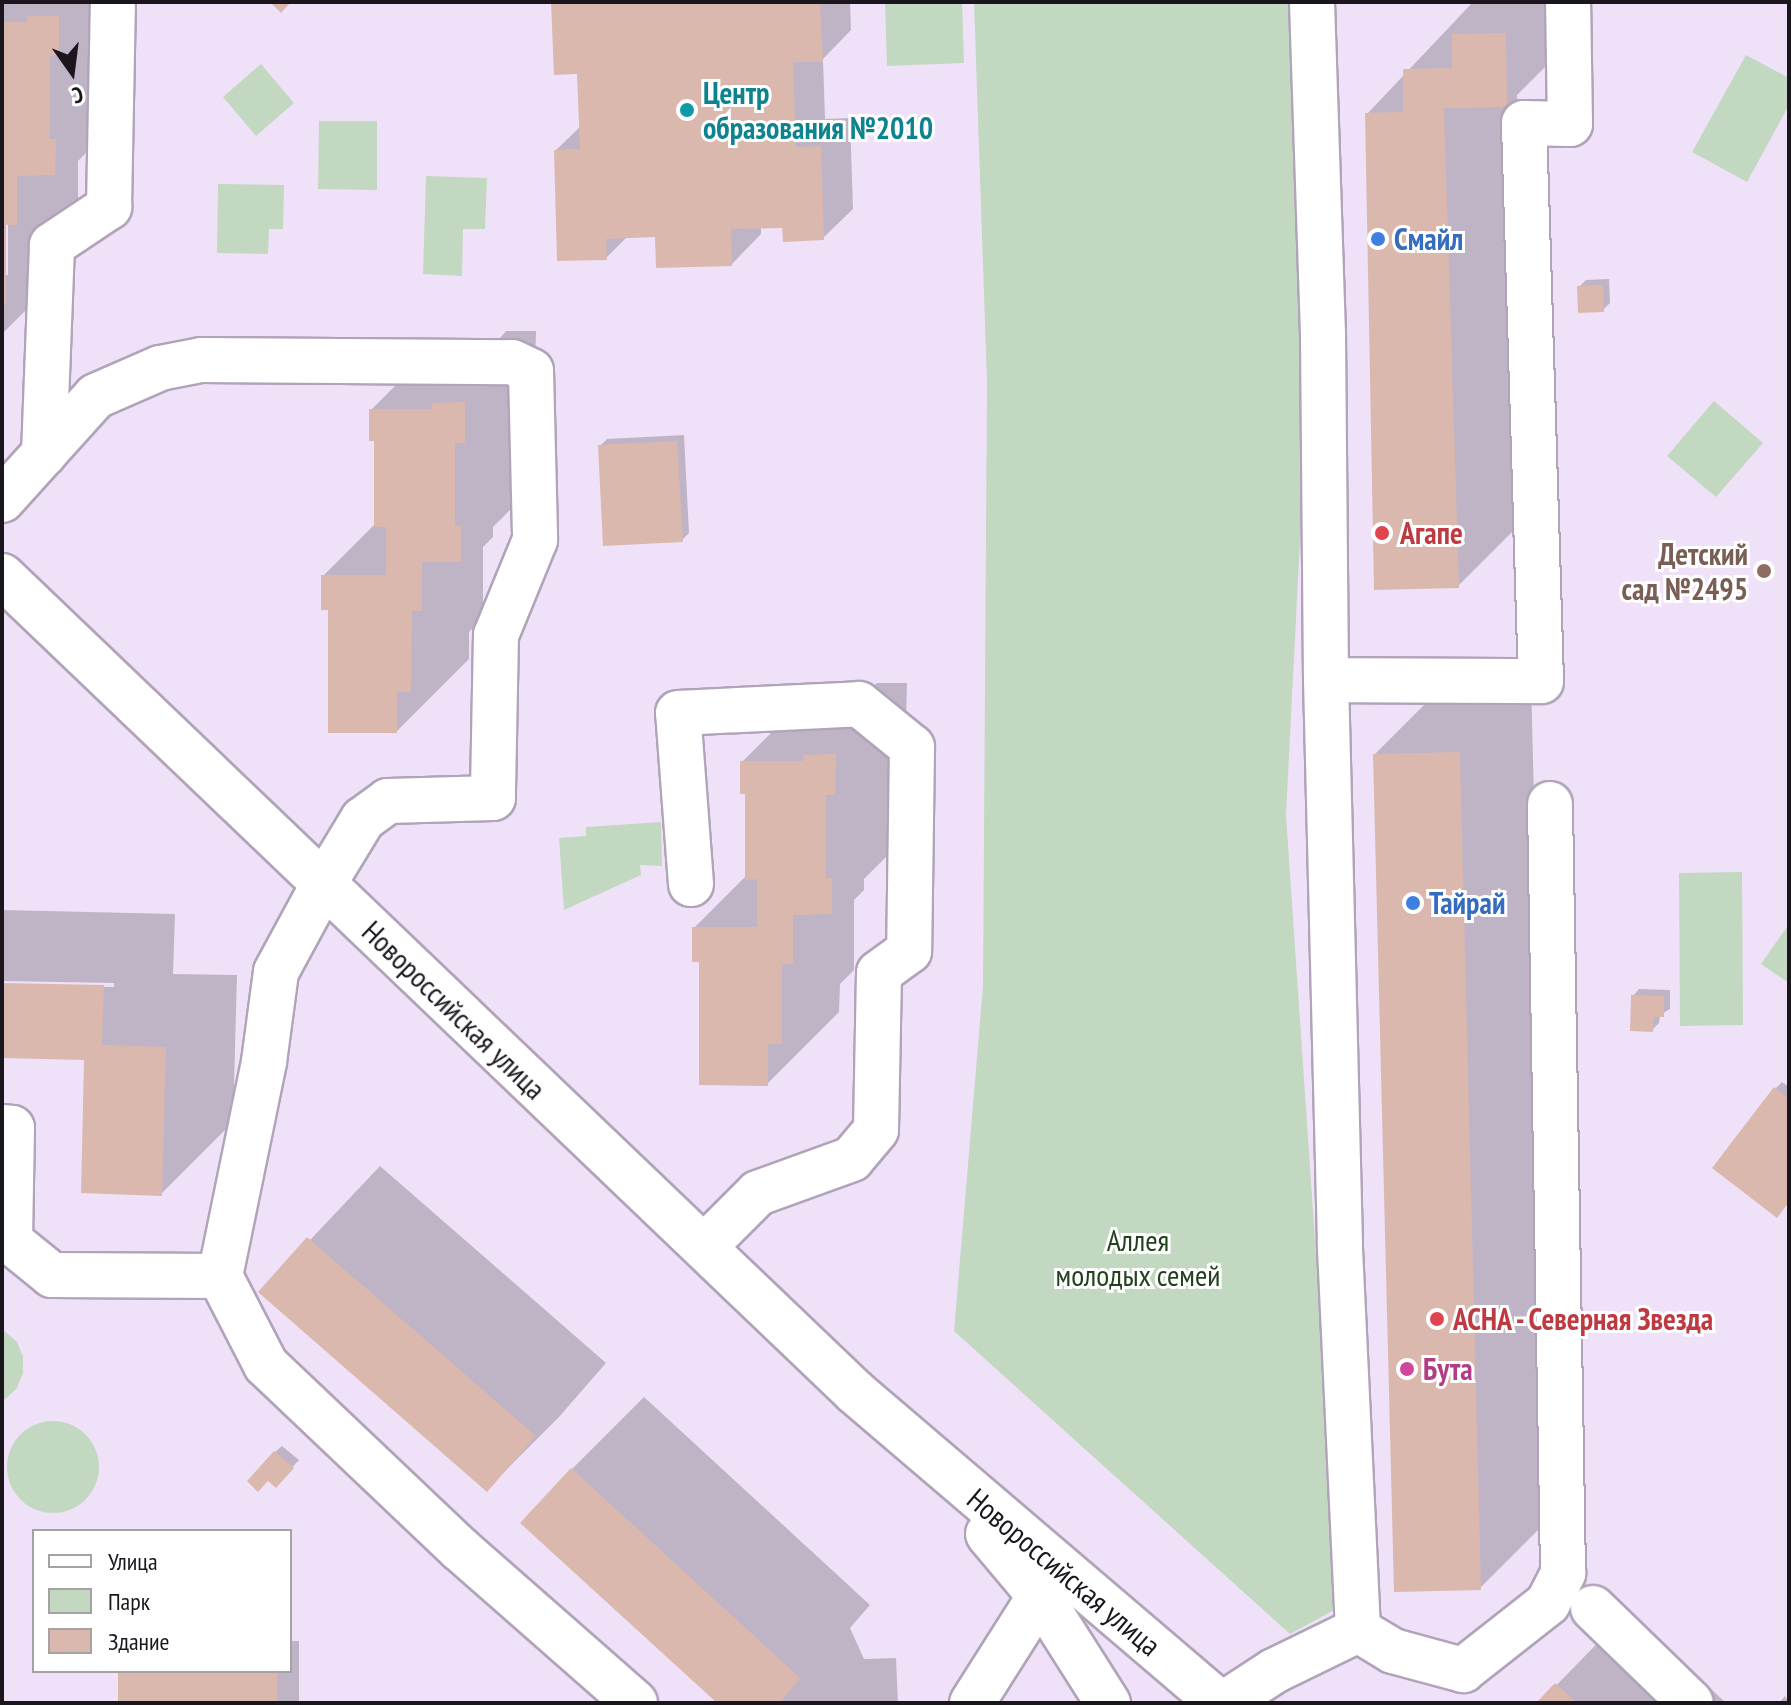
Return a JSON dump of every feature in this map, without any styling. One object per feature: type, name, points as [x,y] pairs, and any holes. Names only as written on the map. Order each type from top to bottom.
[{"type":"street","points":[[44,454],[52,245],[109,207],[113,2]]},
{"type":"street","points":[[1312,2],[1323,334],[1326,680],[1340,1244],[1358,1630]]},
{"type":"street","points":[[1326,680],[1541,681],[1524,123],[1570,124],[1568,2]]},
{"type":"street","points":[[2,500],[96,396],[160,368],[201,360],[512,362],[531,371],[535,540],[496,635],[493,798],[388,801],[363,819],[323,885],[276,972],[264,1062],[220,1276],[266,1365],[460,1549],[635,1703]]},
{"type":"street","name":"Новороссийская улица","points":[[2,576],[909,1440],[1219,1703]]},
{"type":"street","points":[[691,884],[678,713],[859,704],[912,747],[909,951],[879,973],[876,1130],[852,1159],[758,1193],[705,1246]]},
{"type":"street","points":[[1358,1630],[1460,1687],[1548,1603],[1563,1573],[1550,804]]},
{"type":"street","points":[[2,1127],[12,1128],[10,1241],[52,1275],[220,1276]]},
{"type":"street","name":"Новороссийская улица","points":[[909,1440],[1040,1596],[1108,1703]]},
{"type":"street","points":[[972,1703],[1040,1596]]},
{"type":"street","points":[[1593,1608],[1691,1703]]},
{"type":"street","points":[[1225,1703],[1274,1671],[1358,1630]]},
{"type":"green space","points":[[885,2],[962,2],[964,63],[887,66]]},
{"type":"green space","name":"Аллея молодых семей","points":[[974,2],[1303,2],[1310,345],[1286,815],[1340,1607],[1290,1634],[954,1331],[983,986],[987,382]]},
{"type":"green space","points":[[1746,55],[1789,78],[1789,105],[1747,182],[1692,152]]},
{"type":"green space","points":[[261,64],[294,103],[256,136],[223,97]]},
{"type":"green space","points":[[319,121],[377,121],[377,190],[318,189]]},
{"type":"green space","points":[[426,176],[487,178],[485,229],[463,229],[462,276],[423,274]]},
{"type":"green space","points":[[218,184],[284,185],[283,229],[269,229],[268,254],[217,253]]},
{"type":"green space","points":[[1714,401],[1763,443],[1716,497],[1667,456]]},
{"type":"green space","points":[[661,822],[662,866],[640,865],[641,875],[564,910],[559,838],[586,836],[586,827]]},
{"type":"green space","points":[[1742,872],[1743,1025],[1680,1026],[1679,873]]},
{"type":"green space","points":[[1789,924],[1789,983],[1761,964]]},
{"type":"green space","points":[[2,1329],[17,1342],[23,1357],[23,1373],[17,1388],[2,1402]]},
{"type":"green space","points":[[53,1421],[70,1425],[85,1435],[95,1450],[99,1467],[95,1484],[85,1499],[70,1509],[53,1513],[36,1509],[21,1499],[11,1484],[7,1467],[11,1450],[21,1435],[36,1425]]},
{"type":"building","points":[[270,2],[291,2],[281,13]]},
{"type":"building","name":"Центр образования №2010","points":[[551,2],[820,2],[823,62],[793,62],[796,147],[821,146],[824,240],[783,242],[782,228],[731,229],[732,266],[656,268],[655,237],[606,239],[607,260],[557,261],[554,150],[580,149],[577,74],[554,75]]},
{"type":"building","points":[[27,16],[59,16],[59,56],[50,56],[50,139],[56,139],[55,175],[17,176],[17,225],[6,225],[6,305],[2,305],[2,22],[27,22]]},
{"type":"building","points":[[1506,33],[1507,107],[1444,108],[1459,588],[1374,590],[1365,113],[1403,112],[1403,69],[1452,68],[1452,34]]},
{"type":"building","points":[[1603,285],[1604,312],[1578,313],[1577,286]]},
{"type":"building","points":[[465,402],[465,443],[455,443],[455,525],[461,526],[461,562],[422,562],[422,611],[412,611],[411,692],[397,692],[397,733],[328,733],[328,610],[321,610],[321,575],[386,575],[386,527],[374,527],[374,441],[369,441],[369,409],[432,409],[432,403]]},
{"type":"building","points":[[677,441],[683,542],[603,546],[598,445]]},
{"type":"building","points":[[1460,752],[1481,1590],[1394,1592],[1373,754]]},
{"type":"building","points":[[836,754],[835,795],[826,795],[826,878],[832,878],[832,914],[793,915],[793,964],[782,964],[782,1044],[768,1044],[768,1086],[699,1085],[699,962],[692,962],[692,927],[757,927],[757,879],[745,880],[745,794],[740,794],[740,761],[803,761],[803,755]]},
{"type":"building","points":[[2,983],[104,985],[102,1045],[166,1047],[162,1196],[81,1193],[84,1060],[2,1058]]},
{"type":"building","points":[[1631,995],[1664,996],[1664,1017],[1654,1017],[1653,1032],[1630,1031]]},
{"type":"building","points":[[1774,1087],[1789,1099],[1789,1202],[1777,1218],[1712,1168]]},
{"type":"building","points":[[307,1237],[536,1436],[487,1492],[258,1292]]},
{"type":"building","points":[[274,1451],[294,1468],[276,1488],[268,1481],[258,1492],[247,1481]]},
{"type":"building","points":[[571,1468],[800,1678],[780,1703],[717,1703],[520,1523]]},
{"type":"building","points":[[118,1673],[277,1673],[277,1703],[118,1703]]},
{"type":"building","points":[[1555,1683],[1577,1703],[1536,1703]]},
{"type":"place","name":"Центр образования №2010","points":[[687,110]]},
{"type":"place","name":"Смайл","points":[[1378,239]]},
{"type":"place","name":"Агапе","points":[[1382,533]]},
{"type":"place","name":"Детский сад №2495","points":[[1764,571]]},
{"type":"place","name":"Тайрай","points":[[1413,903]]},
{"type":"place","name":"АСНА - Северная Звезда","points":[[1437,1319]]},
{"type":"place","name":"Бута","points":[[1407,1369]]}]
